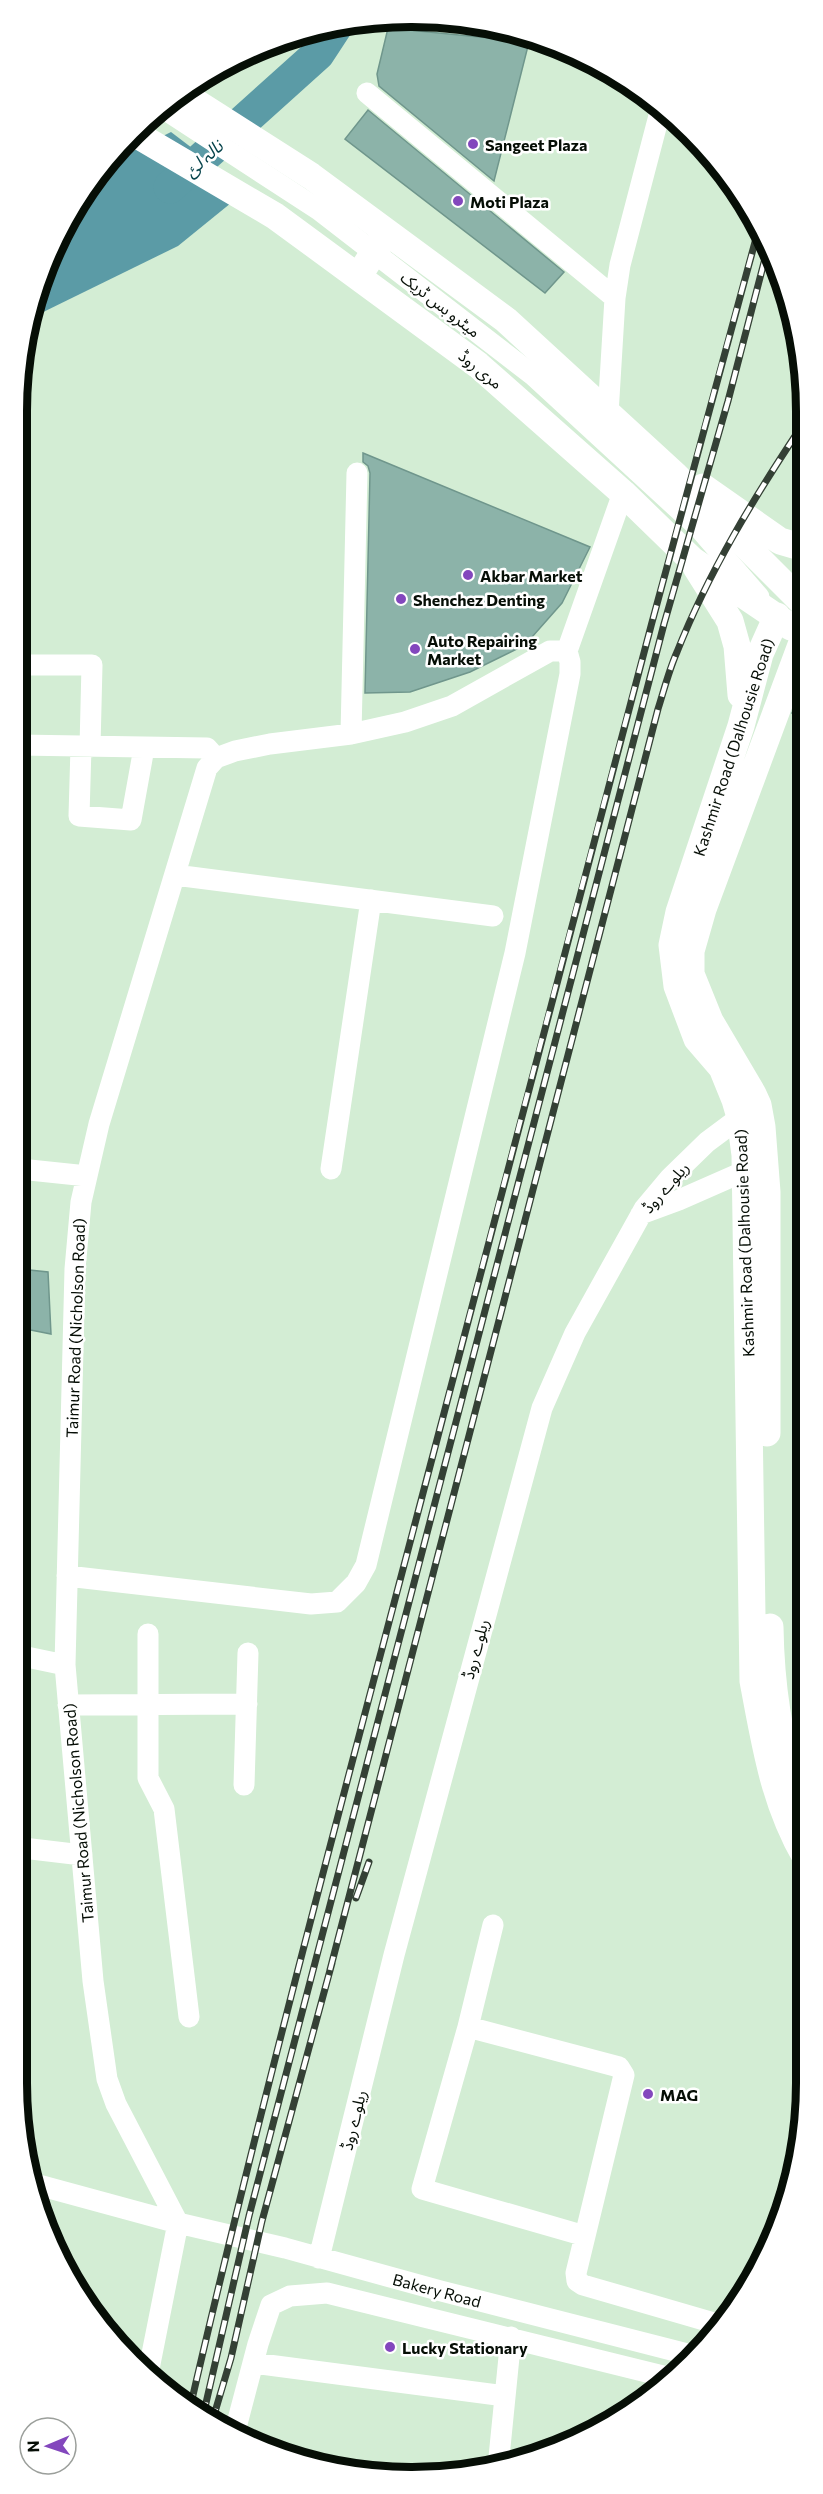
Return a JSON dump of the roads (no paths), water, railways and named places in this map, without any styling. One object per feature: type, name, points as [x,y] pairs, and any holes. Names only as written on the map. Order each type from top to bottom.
[{"type":"main road","points":[[189,98],[311,176],[506,320],[676,476],[796,592]]},
{"type":"main road","name":"مری روڈ","points":[[142,138],[275,216],[478,365],[624,493],[692,560],[796,631]]},
{"type":"main road","points":[[358,277],[387,232]]},
{"type":"main road","points":[[642,446],[780,541],[796,546]]},
{"type":"main road","points":[[692,560],[729,621],[737,646],[741,688],[741,726]]},
{"type":"main road","name":"Kashmir Road (Dalhousie Road)","points":[[749,1111],[722,1068],[697,1039],[677,986],[672,945],[679,912],[741,726],[760,654],[777,616]]},
{"type":"main road","name":"Kashmir Road (Dalhousie Road)","points":[[796,659],[703,909],[691,951],[691,974],[699,998],[749,1111],[755,1170],[773,1682],[780,1724],[796,1784]]},
{"type":"main road","name":"Kashmir Road (Dalhousie Road)","points":[[755,1170],[753,1681],[766,1754],[783,1815],[796,1839]]},
{"type":"street","points":[[367,93],[615,298]]},
{"type":"street","name":"میٹرو بس ٹریک","points":[[169,112],[319,210],[534,376],[699,528],[762,601],[796,630]]},
{"type":"street","points":[[608,414],[615,298],[620,264],[659,117]]},
{"type":"street","points":[[351,734],[357,473]]},
{"type":"street","points":[[67,1576],[311,1604],[337,1602],[357,1583],[366,1566],[514,953],[570,674],[567,651],[624,493]]},
{"type":"street","name":"میٹرو بس ٹریک","points":[[699,528],[777,577],[796,593]]},
{"type":"street","points":[[27,746],[207,748],[216,758],[270,744],[351,734],[405,722],[452,706],[550,651],[567,651]]},
{"type":"street","points":[[27,666],[92,665],[79,816],[131,820],[144,748]]},
{"type":"street","name":"Taimur Road (Nicholson Road)","points":[[178,2223],[116,2104],[107,2079],[93,1982],[64,1665],[75,1269],[81,1202],[99,1124],[207,768],[216,758]]},
{"type":"street","points":[[175,875],[493,916]]},
{"type":"street","points":[[331,1169],[371,900]]},
{"type":"street","name":"ریلوے روڈ","points":[[319,2258],[394,1955],[542,1408],[575,1333],[641,1214],[670,1178],[707,1142],[749,1111]]},
{"type":"street","points":[[27,1170],[87,1176]]},
{"type":"street","points":[[641,1214],[755,1170]]},
{"type":"street","points":[[148,1634],[148,1778],[164,1809],[189,2017]]},
{"type":"street","points":[[244,1785],[248,1653]]},
{"type":"street","points":[[27,1657],[64,1665]]},
{"type":"street","points":[[68,1705],[246,1704]]},
{"type":"street","points":[[27,1848],[82,1855]]},
{"type":"street","points":[[493,1925],[468,2027],[422,2189],[585,2236]]},
{"type":"street","points":[[468,2027],[619,2067],[622,2070],[621,2086],[576,2273],[577,2281],[583,2285],[712,2322]]},
{"type":"street","name":"Bakery Road","points":[[41,2185],[178,2223],[285,2248],[682,2355]]},
{"type":"street","points":[[150,2364],[178,2223]]},
{"type":"street","points":[[237,2425],[271,2305],[290,2296],[327,2293],[661,2375]]},
{"type":"street","points":[[499,2457],[511,2337]]},
{"type":"street","points":[[253,2363],[505,2396]]},
{"type":"water","points":[[171,132],[247,190],[178,246],[40,314],[56,264],[67,241],[106,177],[125,155]]},
{"type":"waterway","name":"نالہ لئ","points":[[170,187],[318,54],[330,35]]},
{"type":"railway","points":[[192,2398],[308,1930],[675,536],[756,240]]},
{"type":"railway","points":[[205,2406],[249,2216],[664,624],[728,401],[765,259]]},
{"type":"railway","points":[[330,1970],[658,709],[674,659],[703,592],[750,506],[796,435]]},
{"type":"railway","points":[[356,1898],[369,1862]]},
{"type":"railway","points":[[215,2412],[231,2358],[262,2221],[332,1963]]},
{"type":"place","name":"Sangeet Plaza","points":[[473,144]]},
{"type":"place","name":"Moti Plaza","points":[[458,201]]},
{"type":"place","name":"Akbar Market","points":[[468,575]]},
{"type":"place","name":"Shenchez Denting","points":[[401,599]]},
{"type":"place","name":"Auto Repairing Market","points":[[415,649]]},
{"type":"place","name":"MAG","points":[[648,2094]]},
{"type":"place","name":"Lucky Stationary","points":[[390,2347]]}]
